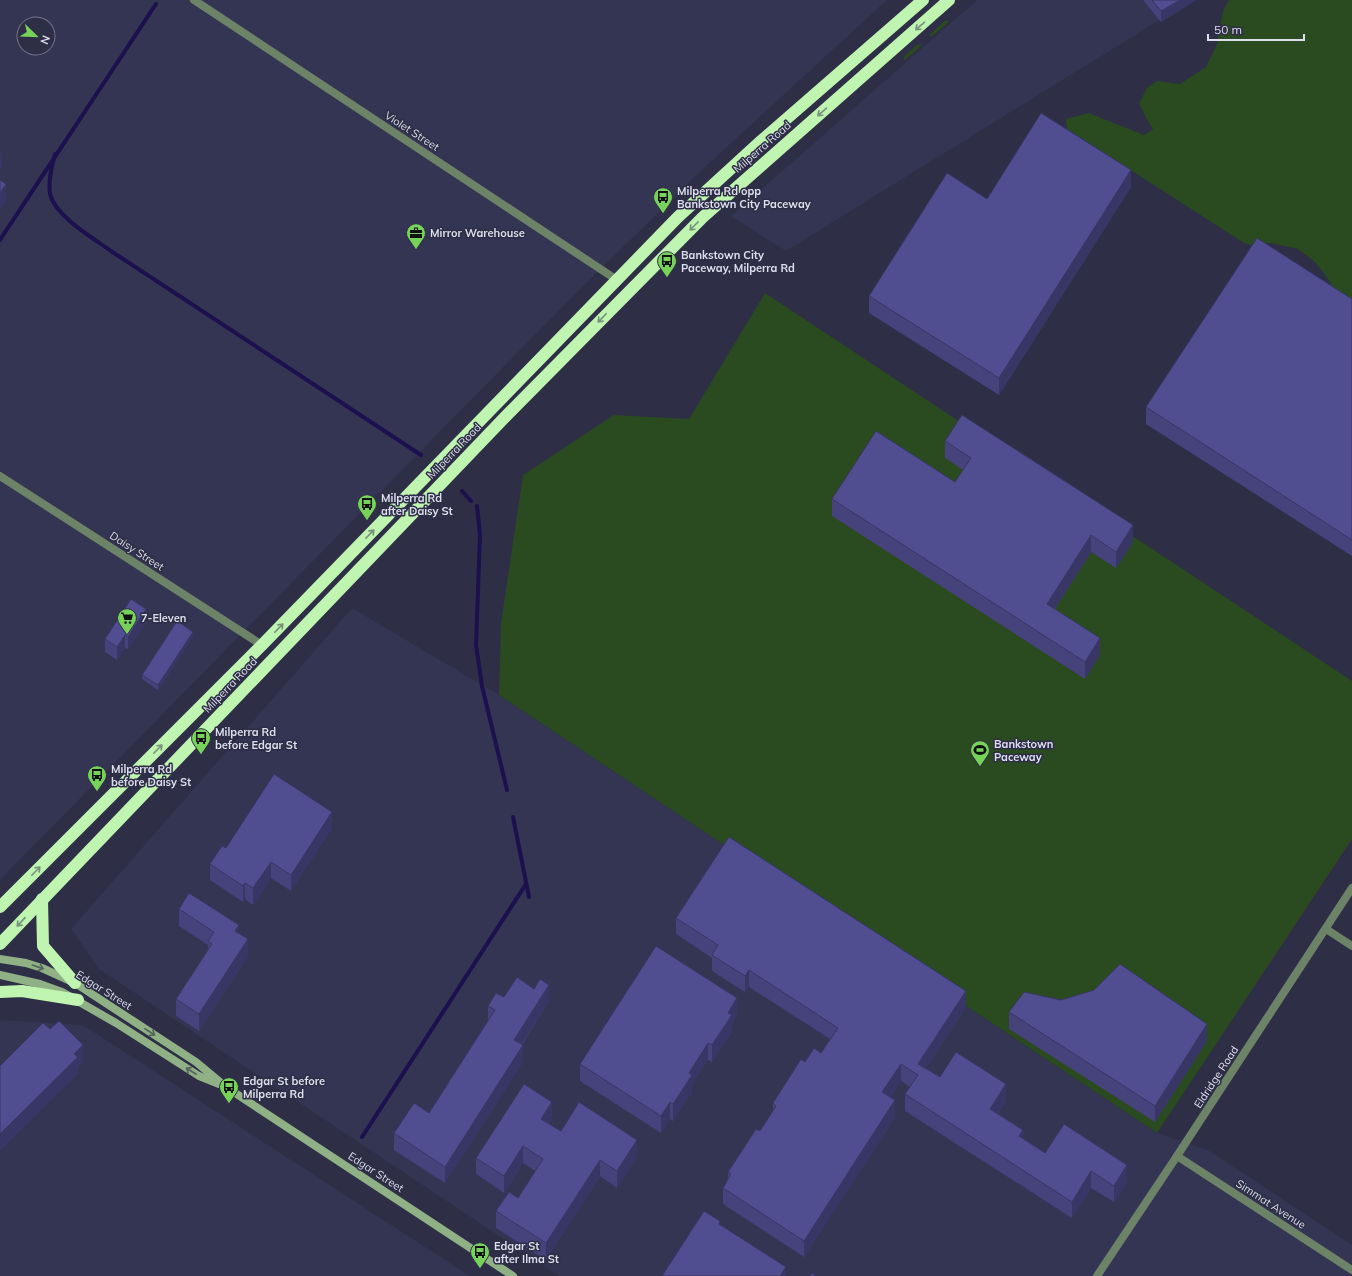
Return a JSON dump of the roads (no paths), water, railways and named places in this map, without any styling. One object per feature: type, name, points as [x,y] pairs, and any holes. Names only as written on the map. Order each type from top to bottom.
[{"type":"highway","name":"Milperra Road","points":[[3,903],[262,646],[678,217],[761,141],[923,0]]},
{"type":"highway","name":"Milperra Road","points":[[0,944],[508,414],[703,217],[949,0]]},
{"type":"highway","points":[[42,899],[43,946],[75,983]]},
{"type":"highway","points":[[0,992],[22,991],[78,1000]]},
{"type":"main road","name":"Edgar Street","points":[[0,959],[26,963],[42,968],[75,983],[196,1062],[226,1087],[513,1276]]},
{"type":"main road","name":"Edgar Street","points":[[0,975],[40,984],[62,992],[116,1023],[199,1076],[226,1087]]},
{"type":"street","name":"Violet Street","points":[[194,0],[617,280]]},
{"type":"street","name":"Daisy Street","points":[[0,476],[262,646]]},
{"type":"street","name":"Eldridge Road","points":[[1097,1276],[1352,888]]},
{"type":"street","points":[[1326,929],[1352,946]]},
{"type":"street","name":"Simmat Avenue","points":[[1177,1156],[1352,1270]]},
{"type":"waterway","points":[[0,240],[156,4]]},
{"type":"waterway","points":[[55,154],[50,179],[50,194],[53,202],[59,210],[76,226],[111,251],[421,455]]},
{"type":"waterway","points":[[462,491],[471,501]]},
{"type":"waterway","points":[[477,506],[480,535],[476,645],[482,686],[507,790]]},
{"type":"waterway","points":[[513,817],[529,897]]},
{"type":"waterway","points":[[362,1137],[526,884]]},
{"type":"place","name":"Milperra Rd opp Bankstown City Paceway","points":[[663,214]]},
{"type":"place","name":"Mirror Warehouse","points":[[416,250]]},
{"type":"place","name":"Bankstown City Paceway, Milperra Rd","points":[[667,278]]},
{"type":"place","name":"Milperra Rd after Daisy St","points":[[367,521]]},
{"type":"place","name":"7-Eleven","points":[[127,635]]},
{"type":"place","name":"Milperra Rd before Edgar St","points":[[201,755]]},
{"type":"place","name":"Bankstown Paceway","points":[[980,767]]},
{"type":"place","name":"Milperra Rd before Daisy St","points":[[97,792]]},
{"type":"place","name":"Edgar St before Milperra Rd","points":[[229,1104]]},
{"type":"place","name":"Edgar St after Ilma St","points":[[480,1269]]}]
